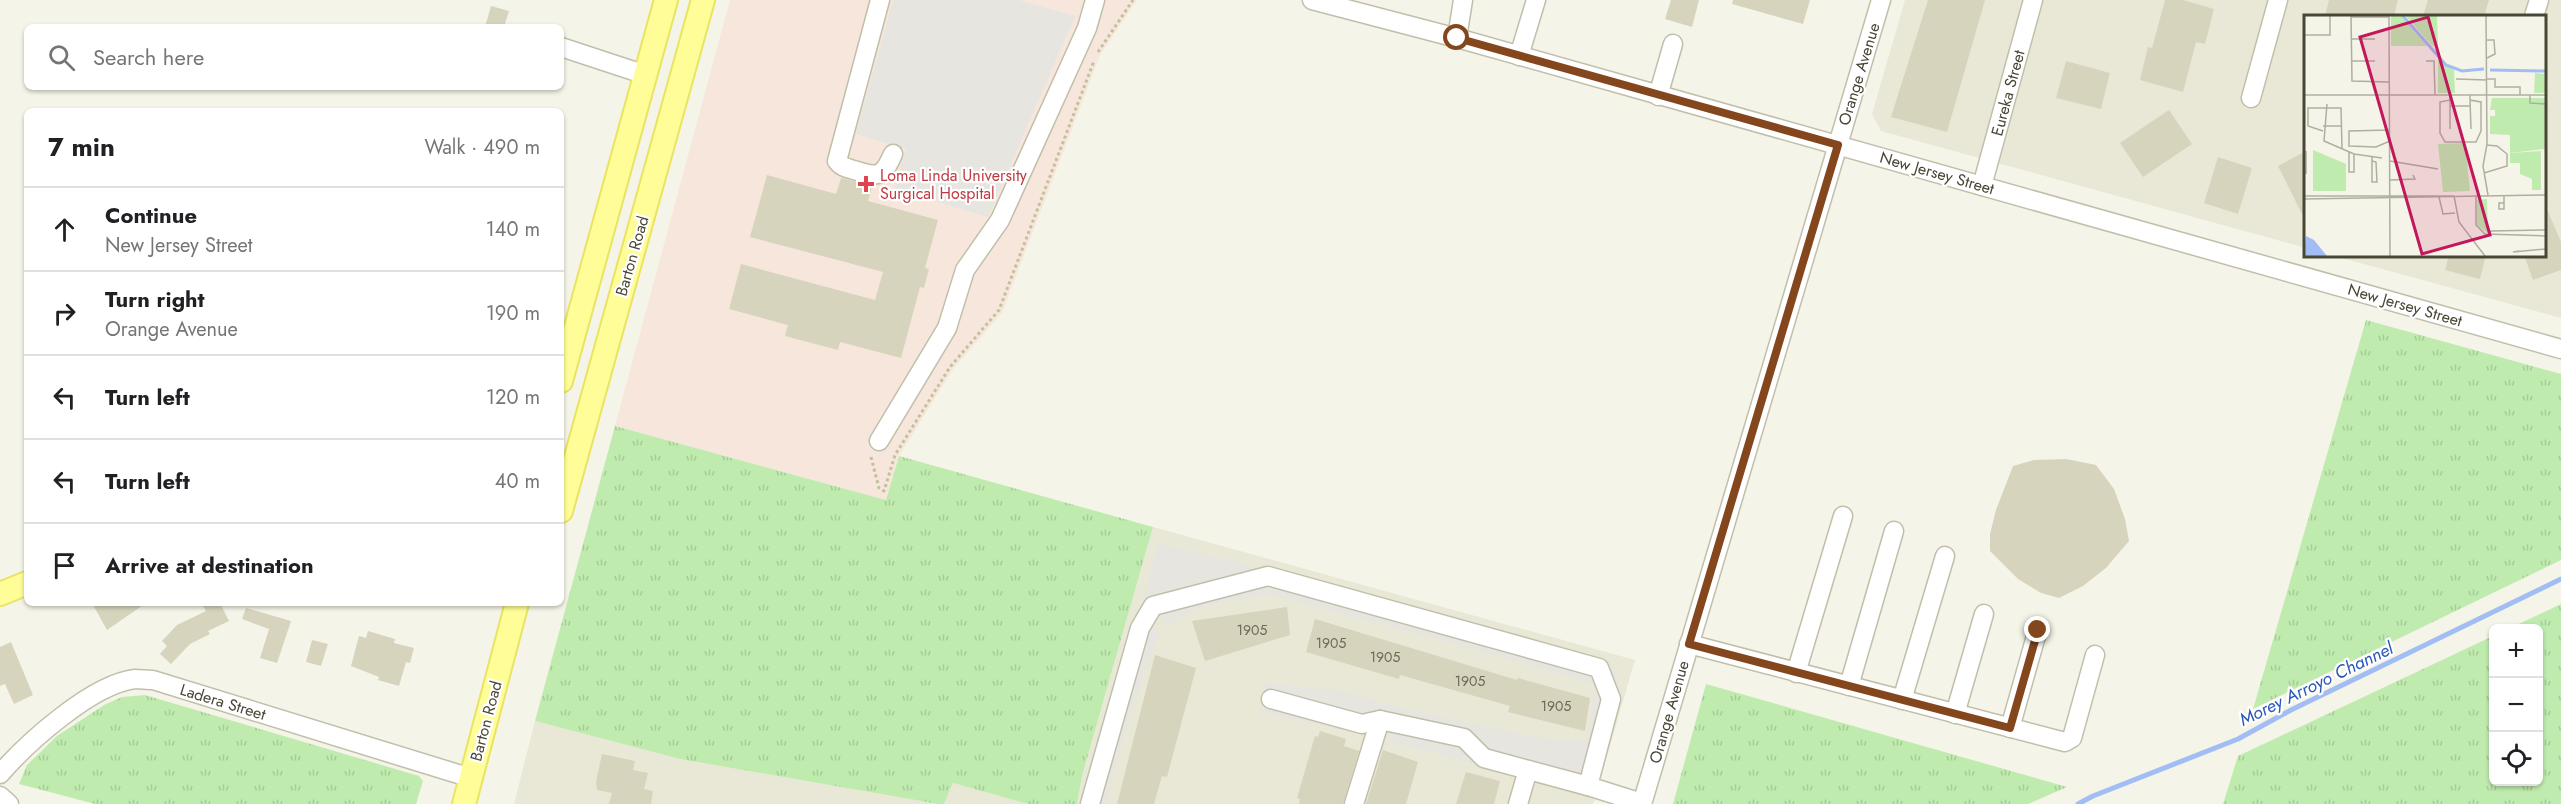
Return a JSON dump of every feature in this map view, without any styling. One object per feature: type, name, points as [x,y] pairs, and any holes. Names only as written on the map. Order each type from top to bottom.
[{"type":"main road","points":[[564,363],[666,0]]},
{"type":"main road","name":"Barton Road","points":[[564,500],[703,0]]},
{"type":"main road","points":[[0,594],[24,585]]},
{"type":"main road","name":"Barton Road","points":[[464,804],[516,606]]},
{"type":"street","points":[[880,0],[837,161],[840,165],[869,175],[879,175],[886,169],[893,154]]},
{"type":"street","points":[[874,447],[947,328],[965,270],[1000,220],[1084,36],[1095,0]]},
{"type":"street","points":[[1457,38],[1463,0]]},
{"type":"street","points":[[1519,56],[1536,0]]},
{"type":"street","name":"Orange Avenue","points":[[1642,803],[1881,0]]},
{"type":"street","name":"Eureka Street","points":[[1982,186],[2033,0]]},
{"type":"street","points":[[2251,98],[2278,0]]},
{"type":"street","points":[[2534,15],[2539,0]]},
{"type":"street","name":"New Jersey Street","points":[[1322,1],[2561,349]]},
{"type":"street","points":[[1658,96],[1673,44]]},
{"type":"street","points":[[564,48],[646,75]]},
{"type":"street","points":[[1796,673],[1843,516]]},
{"type":"street","points":[[1849,686],[1894,531]]},
{"type":"street","points":[[1902,700],[1945,555]]},
{"type":"street","points":[[1090,804],[1140,628],[1153,606],[1268,576],[1599,668],[1611,699],[1588,786]]},
{"type":"street","points":[[1955,714],[1984,614]]},
{"type":"street","points":[[2010,728],[2038,630]]},
{"type":"street","points":[[1689,644],[2057,741],[2072,738],[2095,655]]},
{"type":"street","name":"Ladera Street","points":[[0,774],[16,756],[71,710],[112,686],[134,679],[153,680],[471,778]]},
{"type":"street","points":[[1271,699],[1362,724],[1380,720],[1464,738],[1484,758],[1642,803]]},
{"type":"street","points":[[1354,804],[1380,720]]},
{"type":"street","points":[[1518,804],[1528,770]]},
{"type":"street","points":[[0,796],[9,804]]},
{"type":"path","points":[[874,447],[879,488],[884,491],[895,455],[950,367],[999,310],[1096,54],[1133,0]]},
{"type":"shaded area","name":"Loma Linda University Surgical Hospital","points":[[730,0],[1137,0],[1100,55],[1002,313],[953,369],[899,456],[886,500],[615,426]]},
{"type":"shaded area","points":[[893,0],[1018,0],[1075,16],[988,217],[894,189],[906,149],[856,134]]},
{"type":"shaded area","points":[[1905,0],[2561,0],[2561,318],[2335,256],[2546,256],[2546,15],[2304,15],[2304,247],[1881,131],[1872,114]]},
{"type":"shaded area","points":[[1153,527],[1635,660],[1593,804],[1077,804],[1082,776]]},
{"type":"shaded area","points":[[1158,543],[1607,660],[1618,674],[1616,714],[1592,797],[1381,738],[1260,712],[1264,683],[1339,691],[1407,709],[1549,740],[1587,741],[1595,685],[1484,652],[1268,594],[1196,608],[1167,626],[1143,600]]},
{"type":"shaded area","points":[[1137,611],[1159,632],[1129,719],[1105,804],[1084,804]]},
{"type":"shaded area","points":[[535,721],[680,759],[938,804],[514,804]]},
{"type":"shaded area","points":[[953,783],[1028,804],[944,804]]},
{"type":"green space","points":[[2366,320],[2561,374],[2561,560],[2253,709]]},
{"type":"green space","points":[[615,426],[886,500],[899,456],[1153,527],[1082,776],[1077,804],[1028,804],[953,783],[944,804],[938,804],[680,759],[535,721]]},
{"type":"green space","points":[[2561,604],[2561,804],[2223,804],[2238,756],[2489,638],[2489,786],[2543,786],[2543,624],[2518,624]]},
{"type":"green space","points":[[1706,684],[2067,787],[2028,804],[1673,804]]},
{"type":"green space","points":[[145,695],[419,776],[423,781],[416,804],[95,804],[19,784],[27,765],[57,736],[104,705],[122,697]]},
{"type":"building","points":[[1671,0],[1699,0],[1692,27],[1665,19]]},
{"type":"building","points":[[1733,0],[1810,0],[1803,24],[1732,4]]},
{"type":"building","points":[[1928,0],[1985,0],[1947,132],[1891,117]]},
{"type":"building","points":[[2165,0],[2183,0],[2214,9],[2205,44],[2196,42],[2183,92],[2140,80],[2148,47],[2152,48]]},
{"type":"building","points":[[2329,0],[2398,0],[2394,15],[2325,15]]},
{"type":"building","points":[[2428,0],[2489,0],[2484,15],[2423,15]]},
{"type":"building","points":[[491,6],[509,11],[505,24],[486,24]]},
{"type":"building","points":[[2066,61],[2110,73],[2101,109],[2056,98]]},
{"type":"building","points":[[2169,110],[2192,144],[2143,177],[2120,143]]},
{"type":"building","points":[[2304,152],[2304,218],[2278,166]]},
{"type":"building","points":[[2218,157],[2252,168],[2238,214],[2204,203]]},
{"type":"building","points":[[767,175],[836,194],[841,178],[872,186],[868,201],[938,220],[925,268],[929,269],[924,288],[920,287],[901,358],[840,342],[838,350],[785,336],[788,325],[729,309],[741,264],[875,300],[883,272],[750,237]]},
{"type":"building","points":[[2546,207],[2561,242],[2561,270],[2533,280],[2524,256],[2546,256]]},
{"type":"building","points":[[2449,256],[2486,256],[2480,279],[2445,270]]},
{"type":"building","points":[[2066,459],[2096,465],[2114,489],[2125,519],[2129,541],[2106,568],[2083,586],[2059,598],[2041,593],[2018,579],[1990,551],[1990,534],[1996,510],[2013,466],[2034,460]]},
{"type":"building","points":[[94,606],[142,606],[107,630]]},
{"type":"building","points":[[203,606],[222,606],[229,621],[208,631],[210,634],[190,644],[171,664],[160,654],[167,646],[162,641],[177,625],[206,611]]},
{"type":"building","points":[[1287,607],[1290,635],[1205,661],[1192,621]]},
{"type":"building","points":[[246,608],[291,621],[277,663],[260,658],[269,629],[242,619]]},
{"type":"building","points":[[1315,619],[1517,680],[1518,678],[1590,698],[1585,731],[1508,712],[1510,706],[1400,675],[1399,679],[1306,652]]},
{"type":"building","points":[[368,631],[395,639],[394,643],[414,648],[410,663],[406,662],[399,686],[378,680],[379,677],[351,666],[359,636],[366,638]]},
{"type":"building","points":[[312,640],[328,644],[321,666],[306,662]]},
{"type":"building","points":[[11,642],[33,695],[14,704],[5,684],[0,686],[0,647]]},
{"type":"building","points":[[1155,655],[1196,668],[1167,777],[1162,776],[1154,804],[1117,804]]},
{"type":"building","points":[[1320,731],[1346,739],[1344,746],[1359,751],[1343,804],[1299,804],[1300,799],[1297,798],[1315,736],[1318,737]]},
{"type":"building","points":[[1383,750],[1418,762],[1406,804],[1366,804]]},
{"type":"building","points":[[602,754],[635,761],[633,770],[648,773],[644,789],[653,791],[651,804],[609,804],[612,793],[597,790],[596,782]]},
{"type":"building","points":[[1466,772],[1500,781],[1494,804],[1456,804]]},
{"type":"waterway","name":"Morey Arroyo Channel","points":[[2078,804],[2238,739],[2291,710],[2561,579]]},
{"type":"place","name":"Loma Linda University Surgical Hospital","points":[[866,184]]},
{"type":"route","points":[[1457,38],[1838,145],[1689,644],[2010,728],[2038,630]]}]
